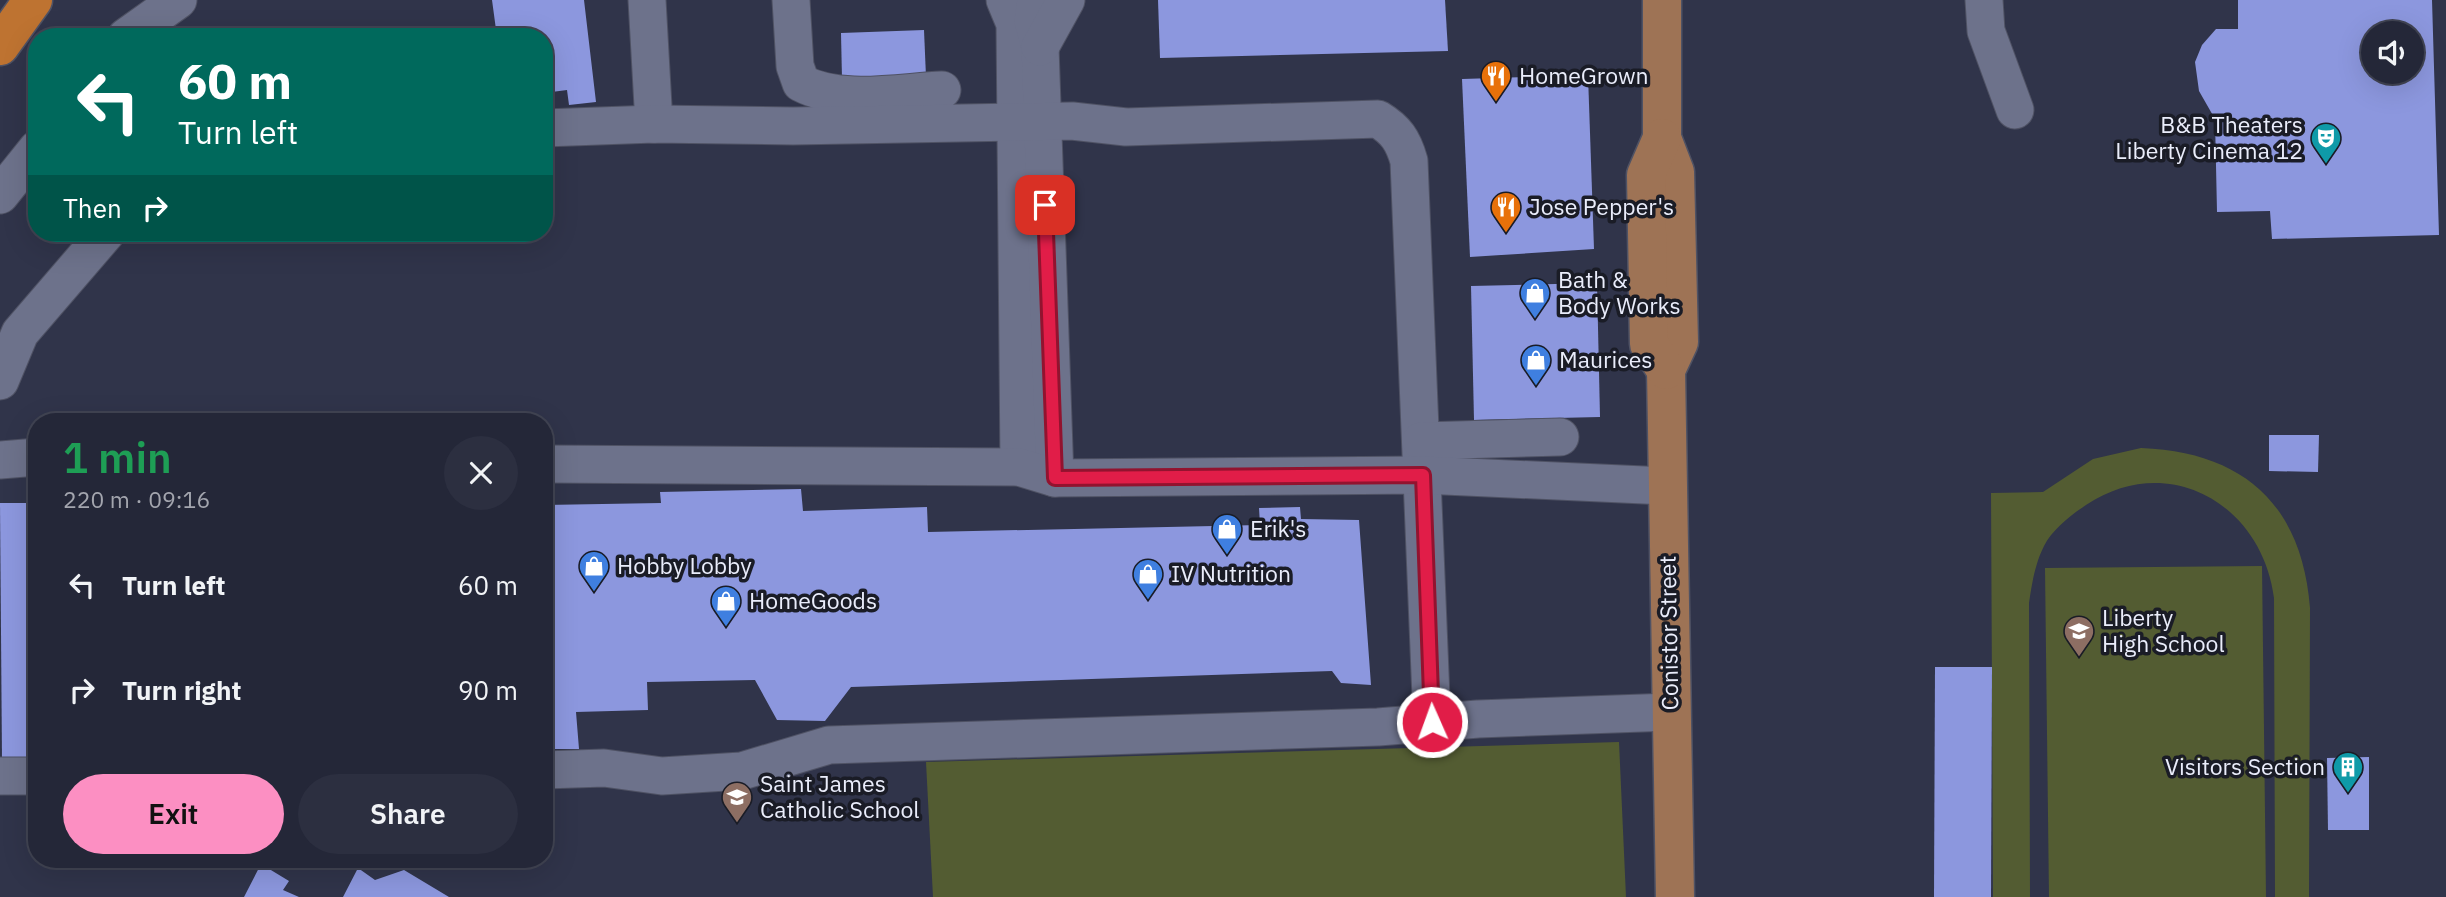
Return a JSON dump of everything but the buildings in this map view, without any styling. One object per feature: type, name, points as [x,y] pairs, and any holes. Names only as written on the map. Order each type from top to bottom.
[{"type":"highway","points":[[0,46],[33,0]]},
{"type":"main road","name":"Conistor Street","points":[[1662,0],[1662,138],[1646,175],[1646,188],[1649,344],[1666,370],[1675,897]]},
{"type":"street","points":[[139,28],[178,0]]},
{"type":"street","points":[[647,0],[654,124]]},
{"type":"street","points":[[791,0],[794,66],[801,83],[816,91],[847,94],[942,90]]},
{"type":"street","points":[[1004,0],[1015,24],[1029,123],[1055,478]]},
{"type":"street","points":[[1036,0],[1033,21],[1040,47]]},
{"type":"street","points":[[1019,467],[1029,123],[1040,47],[1066,0]]},
{"type":"street","points":[[1984,0],[1986,31],[2015,110]]},
{"type":"street","points":[[553,128],[654,124],[793,126],[1072,121],[1126,127],[1378,119],[1391,127],[1403,140],[1409,160],[1432,722]]},
{"type":"street","points":[[0,195],[28,160]]},
{"type":"street","points":[[0,381],[20,333],[98,242]]},
{"type":"street","points":[[553,464],[1019,467],[1055,478],[1422,458],[1560,437]]},
{"type":"street","points":[[0,460],[28,458]]},
{"type":"street","points":[[1422,458],[1667,486]]},
{"type":"street","points":[[553,770],[604,768],[662,776],[742,771],[829,745],[1170,735],[1671,712]]},
{"type":"street","points":[[0,776],[28,776]]},
{"type":"green space","points":[[2141,448],[2178,452],[2210,460],[2238,473],[2261,491],[2280,513],[2295,540],[2305,572],[2310,608],[2309,897],[2275,897],[2274,598],[2266,565],[2251,536],[2231,513],[2206,496],[2178,485],[2148,483],[2117,489],[2080,509],[2052,534],[2038,560],[2029,603],[2030,897],[1993,897],[1991,493],[2043,492],[2093,459]]},
{"type":"green space","points":[[2262,566],[2266,897],[2049,897],[2045,568]]},
{"type":"green space","points":[[1619,742],[1626,897],[933,897],[926,762]]},
{"type":"place","name":"HomeGrown","points":[[1496,103]]},
{"type":"place","name":"B&B Theaters Liberty Cinema 12","points":[[2326,165]]},
{"type":"place","name":"Jose Pepper's","points":[[1506,234]]},
{"type":"place","name":"Bath & Body Works","points":[[1535,320]]},
{"type":"place","name":"Maurices","points":[[1536,387]]},
{"type":"place","name":"Erik's","points":[[1227,556]]},
{"type":"place","name":"Hobby Lobby","points":[[594,593]]},
{"type":"place","name":"IV Nutrition","points":[[1148,601]]},
{"type":"place","name":"HomeGoods","points":[[726,628]]},
{"type":"place","name":"Liberty High School","points":[[2079,658]]},
{"type":"place","name":"Visitors Section","points":[[2348,794]]},
{"type":"place","name":"Saint James Catholic School","points":[[737,824]]},
{"type":"route","points":[[1045,205],[1055,478],[1423,475],[1432,722]]}]
